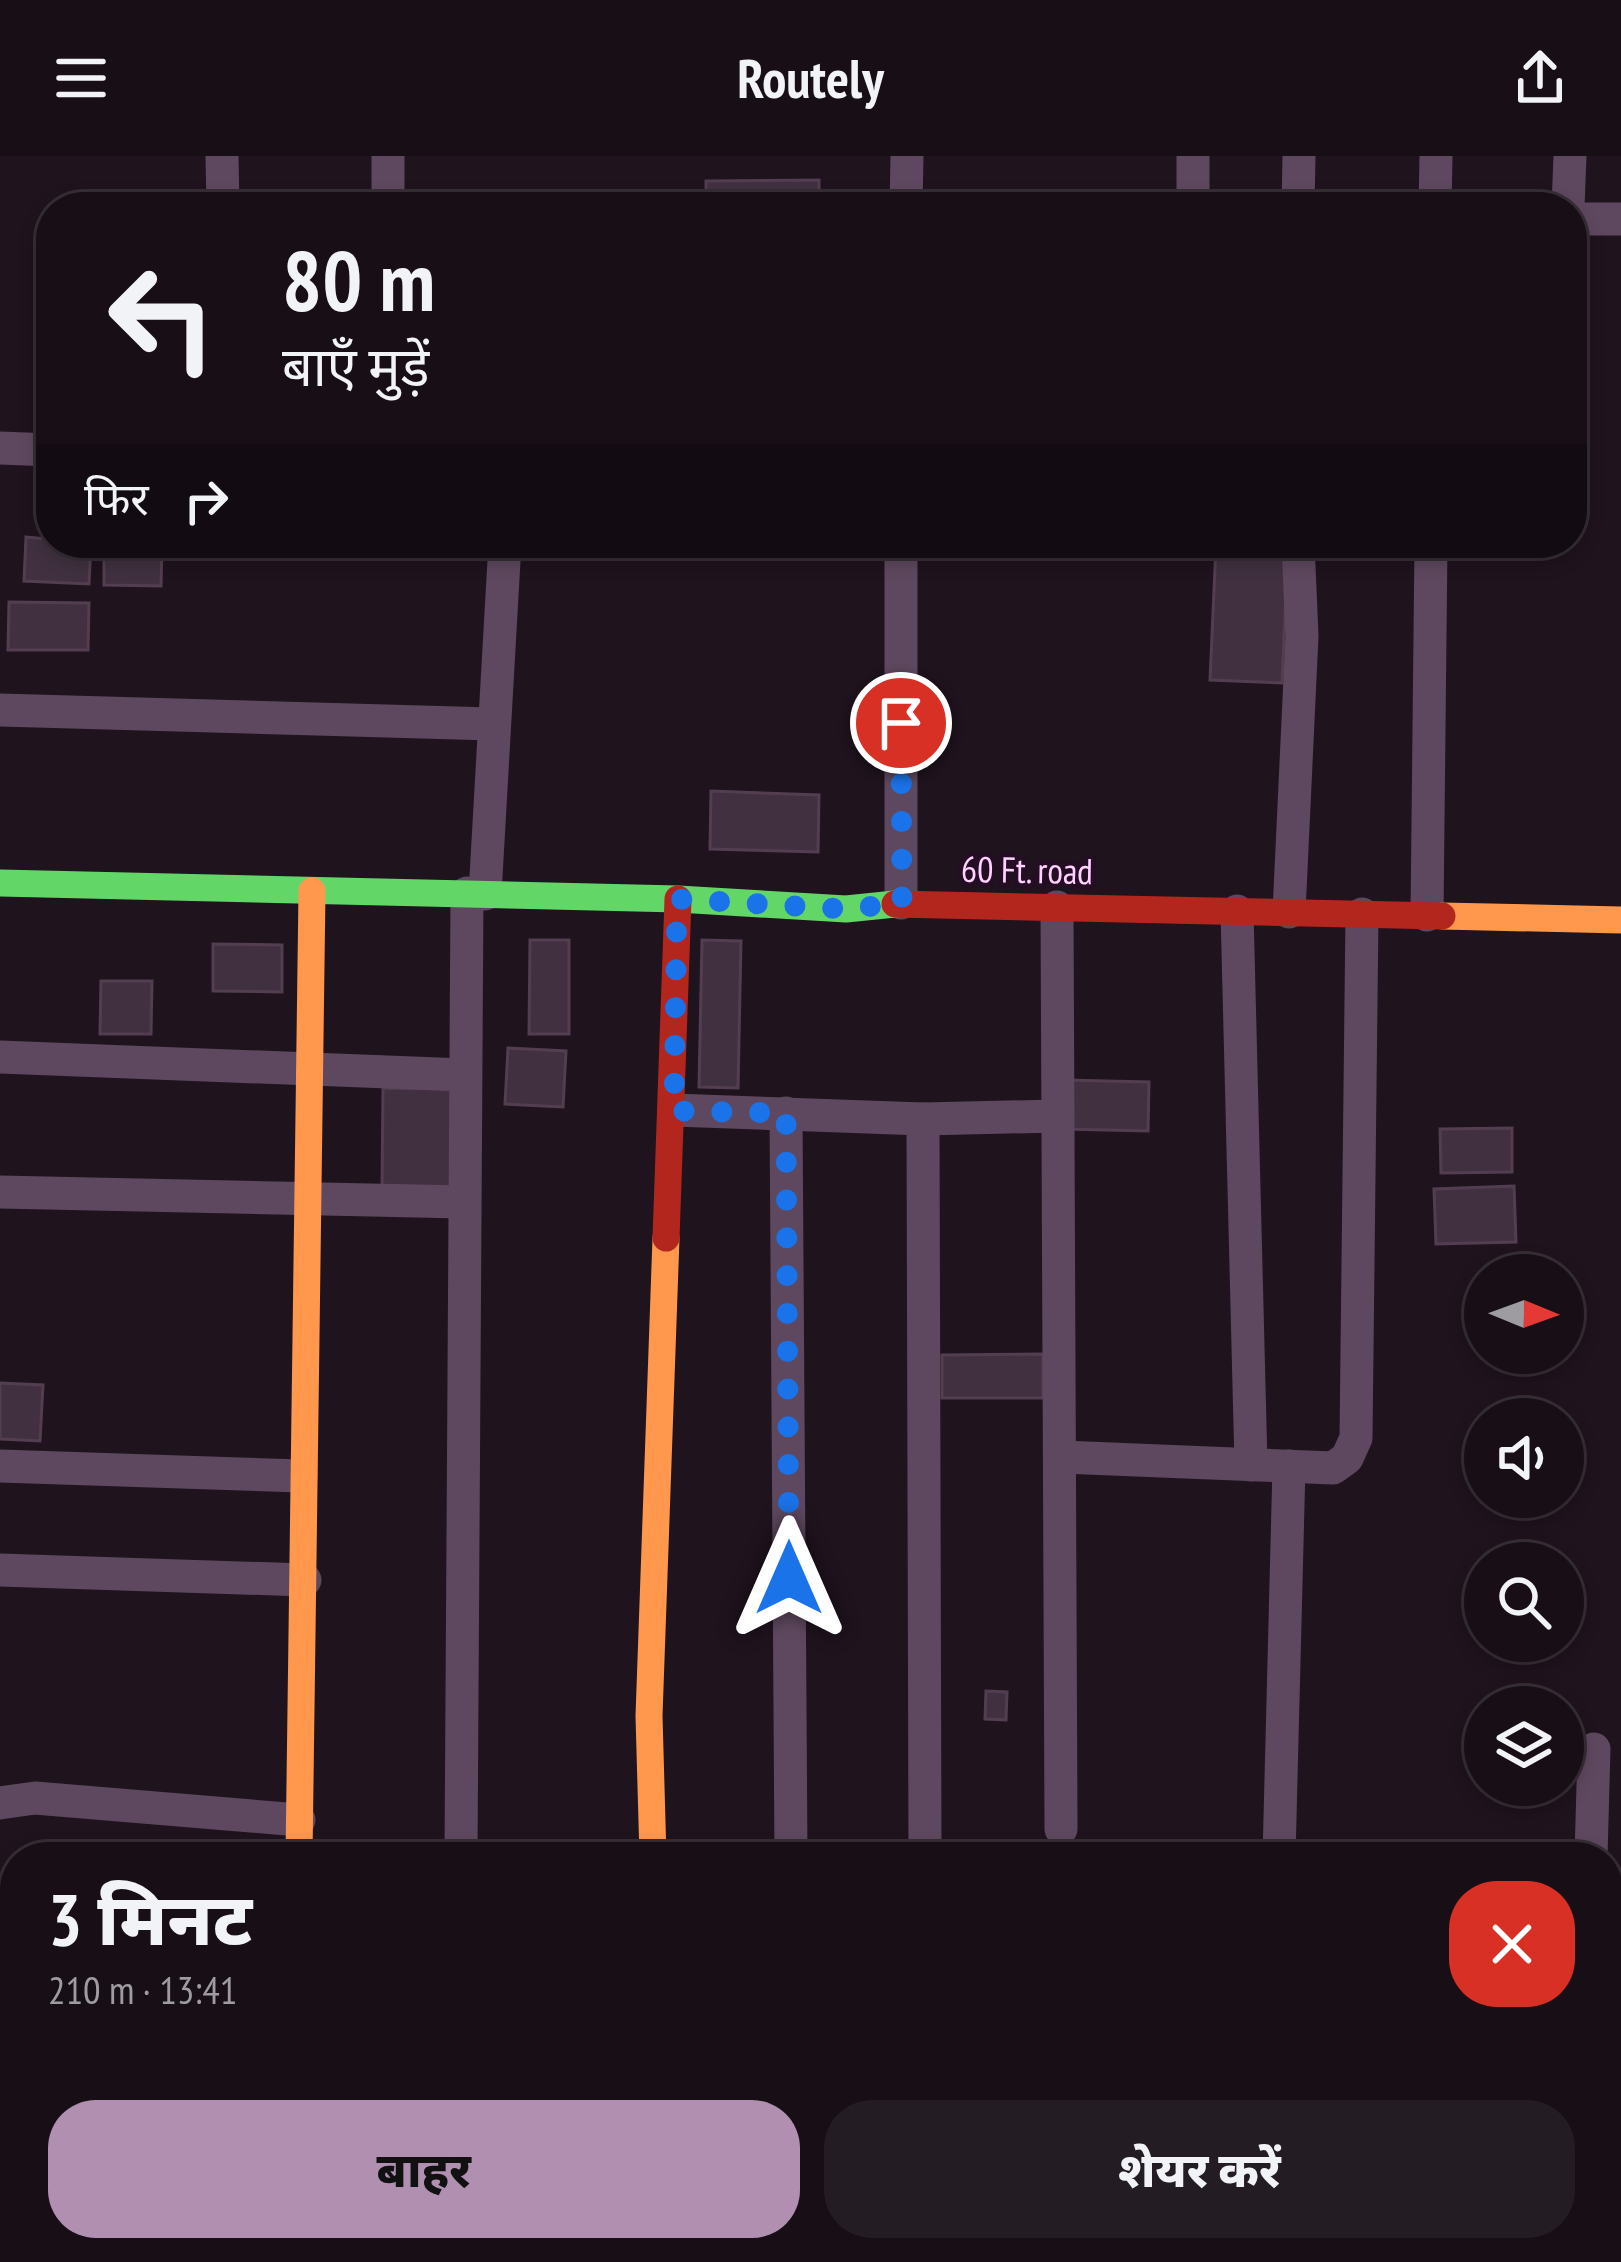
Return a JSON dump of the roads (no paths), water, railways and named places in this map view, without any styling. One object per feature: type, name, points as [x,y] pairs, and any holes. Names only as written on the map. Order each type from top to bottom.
[{"type":"street","points":[[222,156],[223,192]]},
{"type":"street","points":[[388,156],[388,192]]},
{"type":"street","points":[[906,192],[907,156]]},
{"type":"street","points":[[1192,192],[1193,156]]},
{"type":"street","points":[[1298,192],[1299,156]]},
{"type":"street","points":[[1435,192],[1436,156]]},
{"type":"street","points":[[1569,192],[1570,156]]},
{"type":"street","points":[[1587,219],[1621,219]]},
{"type":"street","points":[[0,448],[36,449]]},
{"type":"street","points":[[461,1842],[464,1075],[504,558]]},
{"type":"street","points":[[901,558],[902,903]]},
{"type":"street","points":[[1289,912],[1302,636],[1299,558]]},
{"type":"street","points":[[1427,915],[1431,558]]},
{"type":"street","points":[[0,710],[492,724]]},
{"type":"street","name":"60 Ft. road","points":[[0,883],[677,899],[846,909],[902,903],[1621,920]]},
{"type":"street","points":[[299,1842],[312,891]]},
{"type":"street","points":[[653,1842],[649,1716],[674,1111],[677,899]]},
{"type":"street","points":[[1058,907],[1061,1829]]},
{"type":"street","points":[[1237,911],[1251,1465]]},
{"type":"street","points":[[1062,1457],[1333,1468],[1347,1458],[1355,1438],[1362,914]]},
{"type":"street","points":[[0,1057],[464,1075]]},
{"type":"street","points":[[674,1111],[922,1119],[1056,1116]]},
{"type":"street","points":[[786,1113],[791,1842]]},
{"type":"street","points":[[922,1119],[925,1842]]},
{"type":"street","points":[[0,1192],[463,1202]]},
{"type":"street","points":[[0,1466],[301,1476]]},
{"type":"street","points":[[1279,1842],[1289,1466]]},
{"type":"street","points":[[0,1570],[305,1580]]},
{"type":"street","points":[[1592,1842],[1594,1749]]},
{"type":"street","points":[[0,1802],[35,1798],[298,1820]]}]
